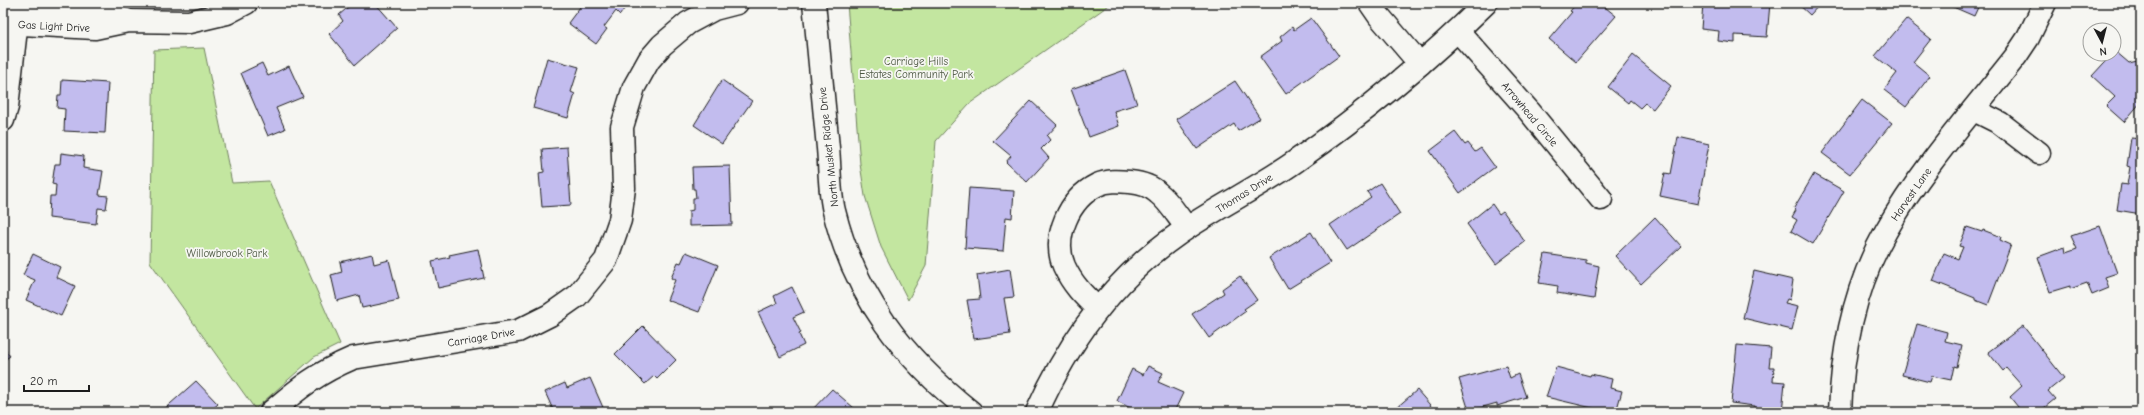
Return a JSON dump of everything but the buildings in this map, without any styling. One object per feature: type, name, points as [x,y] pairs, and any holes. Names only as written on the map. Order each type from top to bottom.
[{"type":"street","name":"Gas Light Drive","points":[[15,11],[95,10],[128,21],[189,22],[227,13],[246,3]]},
{"type":"street","name":"Carriage Drive","points":[[271,412],[306,382],[332,367],[354,358],[518,330],[550,315],[577,296],[606,260],[620,220],[624,188],[622,127],[634,87],[649,60],[662,45],[688,23],[714,9],[737,3]]},
{"type":"street","name":"North Musket Ridge Drive","points":[[814,3],[834,210],[846,250],[868,297],[901,346],[944,390],[971,412]]},
{"type":"street","points":[[1370,3],[1379,16],[1420,64]]},
{"type":"street","name":"Thomas Drive","points":[[1037,412],[1057,370],[1098,309],[1131,272],[1187,228],[1294,162],[1345,125],[1420,64],[1458,31],[1486,3]]},
{"type":"street","name":"Harvest Lane","points":[[1840,412],[1842,371],[1854,308],[1885,233],[1906,197],[2028,38],[2045,3]]},
{"type":"street","points":[[3,120],[7,107],[15,11]]},
{"type":"street","name":"Arrowhead Circle","points":[[1458,31],[1529,111],[1601,199]]},
{"type":"street","points":[[1974,110],[2000,124],[2039,153]]},
{"type":"street","points":[[1098,309],[1074,285],[1063,265],[1062,233],[1068,212],[1083,195],[1097,185],[1113,181],[1140,184],[1158,193],[1187,228]]},
{"type":"green space","name":"Carriage Hills Estates Community Park","points":[[847,3],[1112,3],[969,104],[936,141],[926,266],[908,300],[881,247],[865,196],[860,164]]},
{"type":"green space","name":"Willowbrook Park","points":[[204,48],[232,183],[269,181],[340,344],[314,357],[255,409],[150,262],[154,50]]}]
